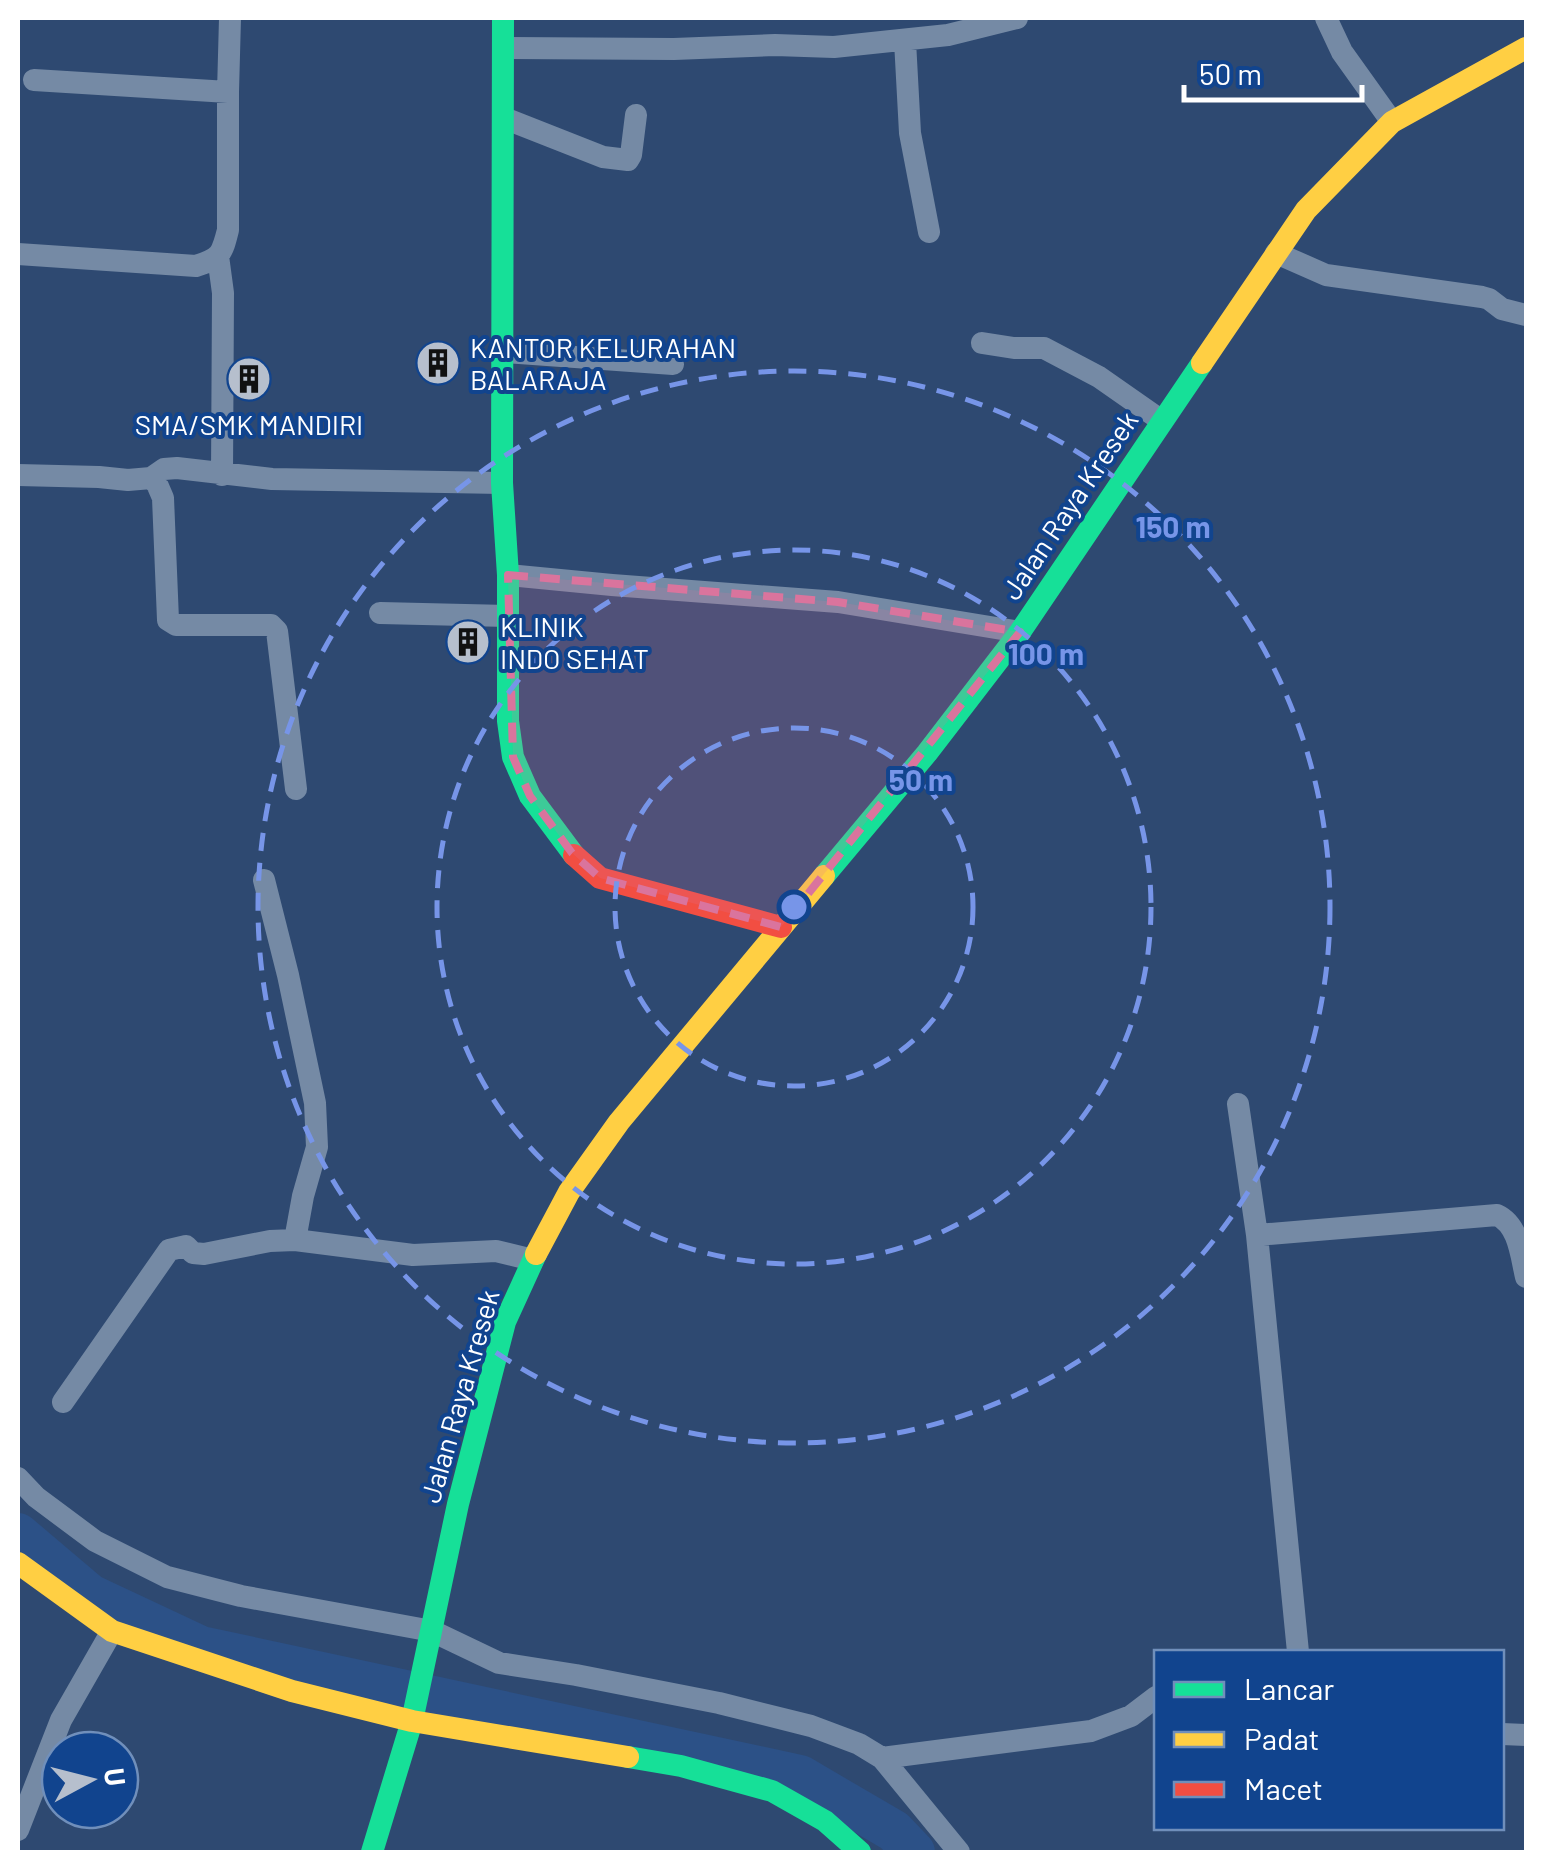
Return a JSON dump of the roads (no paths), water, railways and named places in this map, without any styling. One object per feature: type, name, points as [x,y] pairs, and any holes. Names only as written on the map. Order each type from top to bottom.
[{"type":"main road","points":[[503,18],[502,484],[508,575],[508,721],[513,757],[530,796],[572,853],[600,878],[781,927]]},
{"type":"main road","name":"Jalan Raya Kresek","points":[[372,1852],[412,1716],[458,1504],[504,1322],[569,1192],[618,1122],[926,752],[1020,632],[1306,210],[1392,122],[1526,48]]},
{"type":"main road","points":[[18,1563],[112,1631],[292,1691],[680,1766],[772,1791],[825,1821],[860,1852]]},
{"type":"street","points":[[18,254],[196,266],[218,256],[228,230],[230,18]]},
{"type":"street","points":[[504,48],[834,47],[948,35],[1017,18]]},
{"type":"street","points":[[1326,18],[1342,52],[1392,122]]},
{"type":"street","points":[[905,40],[910,133],[929,232]]},
{"type":"street","points":[[34,80],[228,92]]},
{"type":"street","points":[[504,118],[603,156],[628,160],[636,115]]},
{"type":"street","points":[[1276,252],[1326,275],[1482,297],[1502,309],[1526,314]]},
{"type":"street","points":[[218,256],[222,294],[222,475]]},
{"type":"street","points":[[982,343],[1044,348],[1099,377],[1162,421]]},
{"type":"street","points":[[504,352],[673,364]]},
{"type":"street","points":[[18,476],[128,480],[151,478],[164,469],[178,468],[272,480],[502,484]]},
{"type":"street","points":[[151,478],[162,498],[168,620],[176,625],[271,625],[277,631],[296,789]]},
{"type":"street","points":[[508,575],[838,602],[1020,632]]},
{"type":"street","points":[[380,613],[508,616]]},
{"type":"street","points":[[264,880],[315,1103],[318,1148],[295,1240]]},
{"type":"street","points":[[1238,1104],[1256,1235],[1298,1650]]},
{"type":"street","points":[[1256,1235],[1498,1216],[1516,1218],[1513,1228],[1526,1277]]},
{"type":"street","points":[[63,1402],[178,1248],[204,1254],[295,1240],[413,1254],[496,1251],[533,1260]]},
{"type":"street","points":[[18,1478],[36,1497],[96,1541],[167,1577],[430,1639],[500,1663],[720,1703],[812,1726],[859,1744],[882,1758],[959,1852]]},
{"type":"street","points":[[18,1830],[61,1720],[112,1631]]},
{"type":"street","points":[[882,1758],[1091,1731],[1131,1716],[1154,1699]]},
{"type":"waterway","points":[[18,1534],[90,1595],[201,1647],[800,1776],[894,1831],[914,1852]]},
{"type":"place","name":"KANTOR KELURAHAN BALARAJA","points":[[438,363]]},
{"type":"place","name":"SMA/SMK MANDIRI","points":[[249,379]]},
{"type":"place","name":"KLINIK INDO SEHAT","points":[[468,642]]}]
